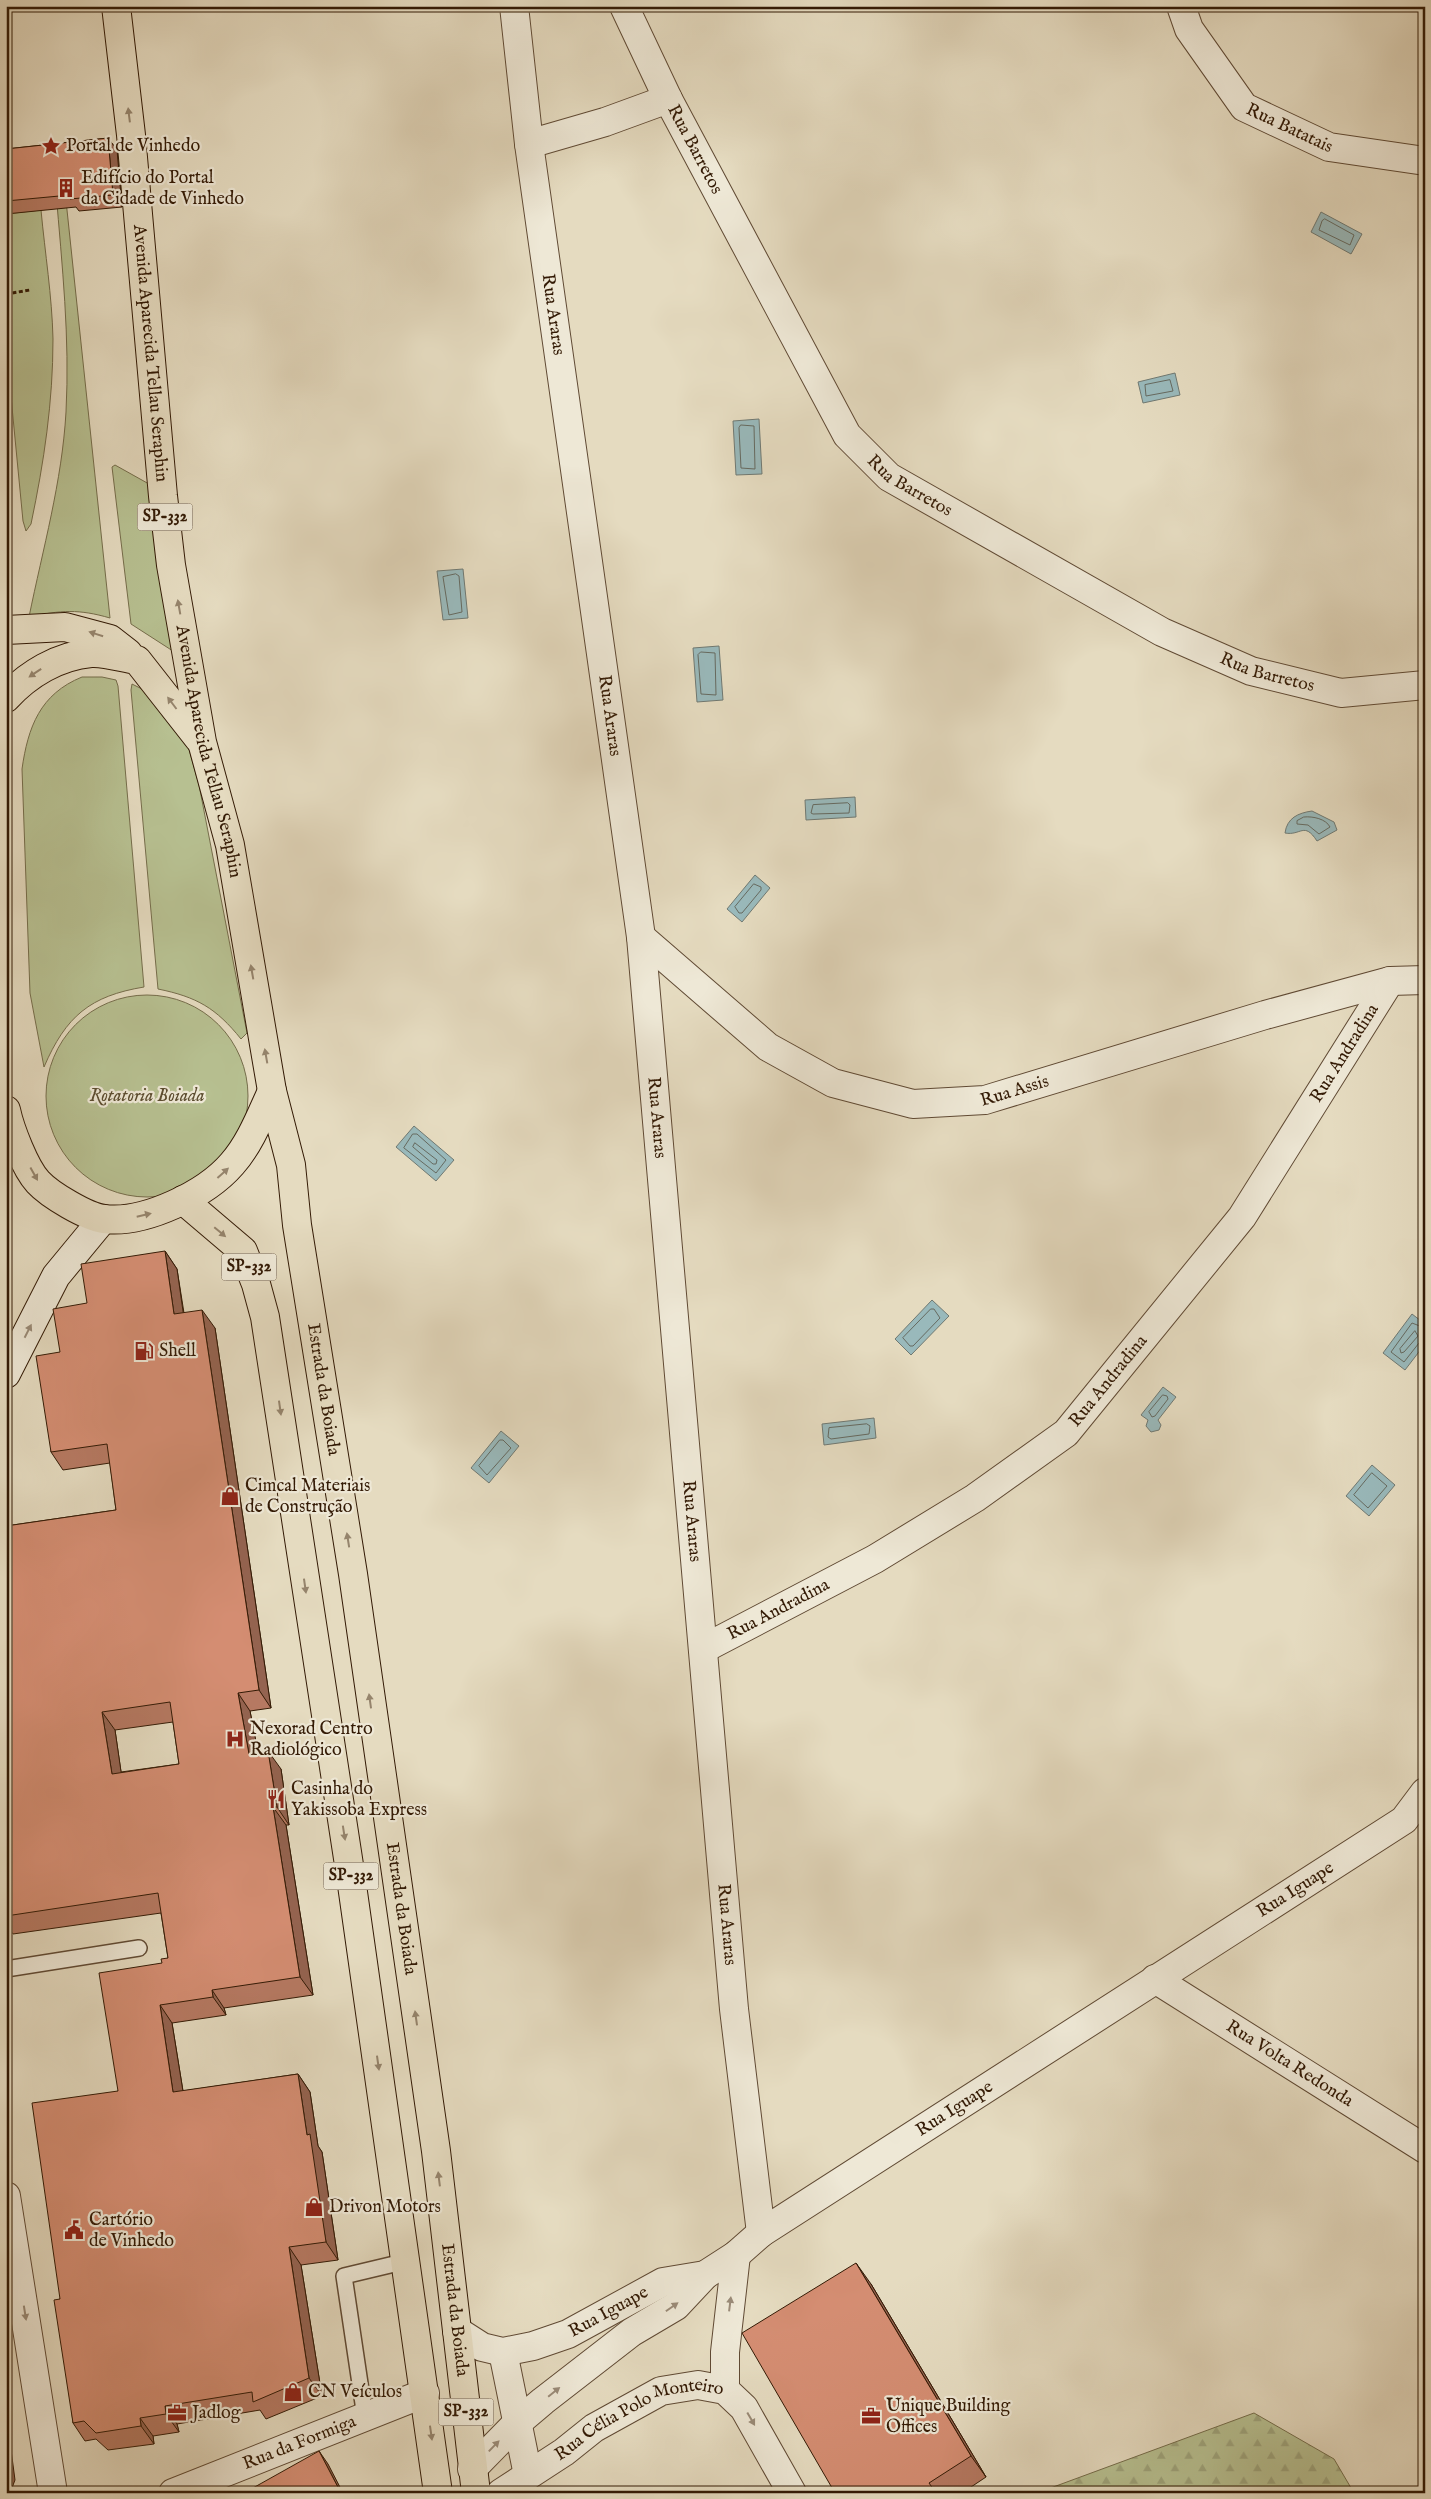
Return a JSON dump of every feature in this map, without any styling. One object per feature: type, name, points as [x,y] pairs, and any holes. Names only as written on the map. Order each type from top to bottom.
[{"type":"main road","name":"Avenida Aparecida Tellau Seraphin","points":[[116,6],[131,136],[171,565],[202,742],[230,845],[272,1091]]},
{"type":"main road","points":[[6,630],[65,626],[85,630],[110,639],[137,660],[202,742]]},
{"type":"main road","points":[[6,698],[18,685],[48,664],[91,653],[137,660]]},
{"type":"main road","points":[[8,1121],[38,1182],[71,1206],[103,1219],[145,1216],[206,1188],[233,1164],[257,1124],[272,1091]]},
{"type":"main road","name":"Estrada da Boiada","points":[[272,1091],[291,1165],[297,1225],[353,1574],[436,2151],[474,2481]]},
{"type":"main road","name":"SP-332","points":[[183,1200],[243,1251],[256,1284],[265,1317],[351,1878],[438,2493]]},
{"type":"street","name":"Rua Araras","points":[[514,6],[528,144],[641,937],[672,1312],[734,2009],[761,2233]]},
{"type":"street","name":"Rua Barretos","points":[[624,6],[668,99],[847,435],[889,477],[1162,632],[1251,671],[1341,693],[1425,685]]},
{"type":"street","name":"Rua Batatais","points":[[1181,6],[1190,29],[1244,107],[1328,148],[1425,160]]},
{"type":"street","points":[[528,144],[605,122],[668,99]]},
{"type":"street","name":"Rua Assis","points":[[641,937],[768,1047],[833,1083],[913,1104],[985,1100],[1265,1016],[1390,982],[1425,980]]},
{"type":"street","name":"Rua Andradina","points":[[703,1649],[875,1559],[975,1498],[1066,1434],[1242,1217],[1390,982]]},
{"type":"street","points":[[6,1374],[56,1276],[103,1219]]},
{"type":"street","name":"Rua Iguape","points":[[457,2331],[482,2347],[503,2352],[533,2346],[568,2334],[664,2282],[706,2275],[736,2255],[761,2233],[1404,1820],[1425,1792]]},
{"type":"street","name":"Rua Volta Redonda","points":[[1155,1979],[1425,2148]]},
{"type":"street","points":[[6,2196],[53,2493]]},
{"type":"street","points":[[725,2390],[724,2352],[736,2255]]},
{"type":"street","points":[[474,2481],[517,2423],[632,2332],[676,2306],[706,2275]]},
{"type":"street","points":[[503,2352],[528,2475]]},
{"type":"street","name":"Rua Célia Polo Monteiro","points":[[501,2493],[564,2452],[594,2428],[661,2391],[698,2385],[725,2390],[744,2408],[792,2493]]},
{"type":"street","name":"Rua da Formiga","points":[[173,2493],[425,2393]]},
{"type":"lane","points":[[6,1969],[139,1948]]},
{"type":"lane","points":[[365,2417],[344,2276],[406,2261]]},
{"type":"path","points":[[6,294],[30,290]]},
{"type":"green space","points":[[65,191],[110,618],[79,612],[51,613],[29,617],[51,515],[64,438],[67,357],[63,274],[56,192]]},
{"type":"green space","points":[[41,210],[51,307],[53,362],[44,455],[31,524],[26,531],[23,521],[6,345],[6,214]]},
{"type":"green space","points":[[115,465],[149,484],[176,653],[131,624],[112,467]]},
{"type":"green space","points":[[82,677],[102,677],[116,680],[118,686],[144,987],[109,996],[82,1011],[61,1034],[44,1067],[30,993],[22,769],[28,739],[38,714],[56,693]]},
{"type":"green space","points":[[132,684],[154,695],[187,742],[199,785],[247,1033],[241,1039],[223,1019],[205,1005],[184,996],[158,989],[131,690]]},
{"type":"green space","name":"Rotatoria Boiada","points":[[137,995],[157,995],[176,999],[195,1007],[211,1018],[225,1032],[236,1048],[244,1067],[248,1096],[244,1125],[236,1144],[225,1160],[211,1174],[195,1185],[176,1193],[157,1197],[137,1197],[118,1193],[99,1185],[83,1174],[69,1160],[58,1144],[50,1125],[46,1106],[46,1086],[50,1067],[58,1048],[69,1032],[83,1018],[99,1007],[118,999]]},
{"type":"green space","points":[[1254,2413],[1334,2459],[1354,2493],[1037,2493]]},
{"type":"water","points":[[1321,212],[1362,234],[1351,254],[1311,232]]},
{"type":"water","points":[[1175,373],[1180,395],[1143,403],[1138,382]]},
{"type":"water","points":[[759,419],[762,474],[736,475],[733,421]]},
{"type":"water","points":[[463,569],[468,618],[443,620],[437,571]]},
{"type":"water","points":[[719,646],[723,700],[697,702],[693,648]]},
{"type":"water","points":[[855,797],[856,817],[806,820],[805,800]]},
{"type":"water","points":[[1312,811],[1334,822],[1337,830],[1317,841],[1313,835],[1305,830],[1285,833],[1288,824],[1294,817]]},
{"type":"water","points":[[755,875],[770,888],[742,922],[727,909]]},
{"type":"water","points":[[414,1126],[454,1160],[436,1181],[396,1147]]},
{"type":"water","points":[[932,1300],[949,1316],[911,1355],[895,1339]]},
{"type":"water","points":[[1412,1314],[1425,1324],[1425,1344],[1405,1370],[1383,1353]]},
{"type":"water","points":[[1163,1387],[1176,1397],[1158,1420],[1161,1425],[1159,1430],[1151,1432],[1146,1426],[1148,1420],[1141,1415]]},
{"type":"water","points":[[874,1418],[876,1438],[824,1445],[822,1424]]},
{"type":"water","points":[[501,1431],[519,1446],[489,1483],[471,1468]]},
{"type":"water","points":[[1372,1465],[1395,1485],[1369,1516],[1346,1496]]},
{"type":"building","points":[[108,138],[113,195],[70,199],[70,195],[6,201],[6,149]]},
{"type":"building","points":[[165,1251],[174,1314],[202,1310],[259,1690],[238,1693],[249,1754],[268,1751],[277,1807],[273,1807],[300,1977],[212,1990],[213,1997],[160,2005],[173,2092],[298,2074],[307,2135],[310,2134],[326,2242],[289,2247],[309,2378],[253,2402],[252,2392],[165,2406],[166,2414],[140,2418],[141,2426],[96,2433],[84,2421],[73,2423],[54,2300],[60,2299],[32,2103],[118,2091],[99,1973],[162,1963],[161,1959],[168,1958],[158,1893],[6,1916],[6,1526],[116,1510],[107,1444],[51,1452],[36,1356],[60,1352],[53,1309],[87,1303],[81,1264]],"holes":[[[170,1702],[179,1764],[112,1774],[102,1712]]]},
{"type":"building","name":"Unique Building Offices","points":[[856,2263],[971,2456],[929,2483],[936,2493],[835,2493],[742,2333]]},
{"type":"building","points":[[319,2451],[341,2493],[244,2493]]},
{"type":"place","name":"Portal de Vinhedo","points":[[51,146]]},
{"type":"place","name":"Edifício do Portal da Cidade de Vinhedo","points":[[66,188]]},
{"type":"place","name":"Shell","points":[[144,1351]]},
{"type":"place","name":"Cimcal Materiais de Construção","points":[[230,1496]]},
{"type":"place","name":"Nexorad Centro Radiológico","points":[[235,1739]]},
{"type":"place","name":"Casinha do Yakissoba Express","points":[[276,1799]]},
{"type":"place","name":"Drivon Motors","points":[[314,2207]]},
{"type":"place","name":"Cartório de Vinhedo","points":[[74,2230]]},
{"type":"place","name":"CN Veículos","points":[[293,2392]]},
{"type":"place","name":"Jadlog","points":[[177,2413]]},
{"type":"place","name":"Unique Building Offices","points":[[871,2416]]}]
